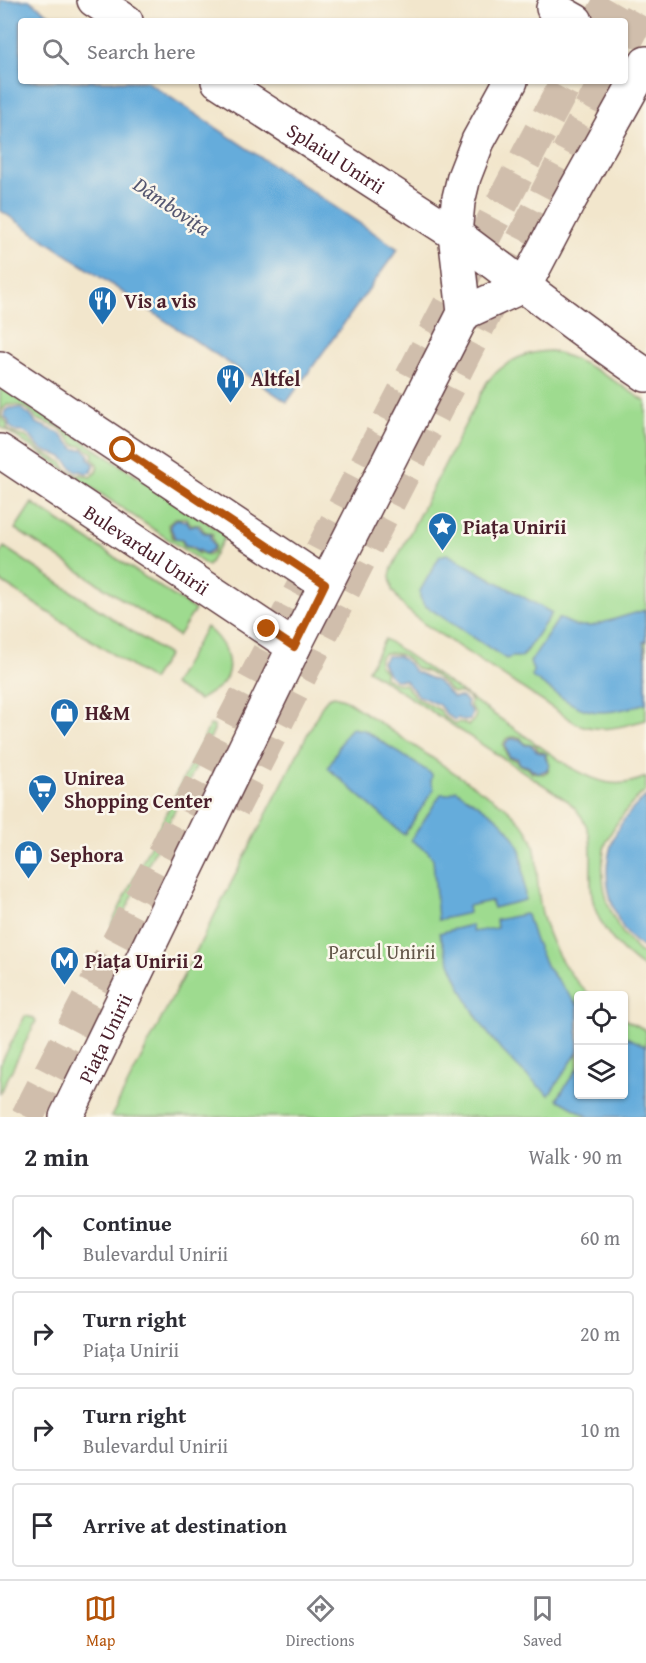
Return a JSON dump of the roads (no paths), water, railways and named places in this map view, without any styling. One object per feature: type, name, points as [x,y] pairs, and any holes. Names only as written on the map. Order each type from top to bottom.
[{"type":"main road","points":[[94,0],[121,18]]},
{"type":"main road","points":[[509,84],[478,141],[464,177],[458,202],[455,234],[464,312],[525,285],[646,62],[628,50]]},
{"type":"main road","name":"Splaiul Unirii","points":[[223,84],[455,234]]},
{"type":"main road","points":[[455,234],[525,285],[567,320],[646,375]]},
{"type":"main road","name":"Piața Unirii","points":[[66,1117],[325,584],[464,312]]},
{"type":"main road","points":[[0,368],[325,584]]},
{"type":"main road","name":"Bulevardul Unirii","points":[[0,451],[294,647]]},
{"type":"water","name":"Dâmbovița","points":[[0,0],[29,0],[55,18],[18,18],[18,84],[150,84],[398,249],[287,402],[0,210]]},
{"type":"water","points":[[9,408],[20,408],[36,423],[59,433],[75,449],[83,449],[89,454],[89,459],[94,464],[92,472],[77,472],[63,458],[43,450],[28,434],[17,432],[9,426],[4,416],[5,411]]},
{"type":"water","points":[[178,519],[186,520],[190,526],[197,525],[203,532],[211,535],[214,546],[212,550],[205,554],[199,550],[197,552],[194,547],[185,545],[182,539],[175,538],[170,526]]},
{"type":"water","points":[[447,554],[552,613],[522,657],[506,659],[424,605],[420,591],[440,556]]},
{"type":"water","points":[[645,610],[646,641],[643,642],[646,659],[646,703],[610,712],[585,710],[562,698],[532,677],[533,670],[530,662],[559,618],[576,626],[592,626]]},
{"type":"water","points":[[387,656],[398,656],[414,671],[437,681],[453,697],[461,697],[467,702],[472,712],[470,720],[464,721],[458,718],[455,720],[447,715],[439,705],[419,696],[404,680],[395,680],[388,674],[382,662]]},
{"type":"water","points":[[351,728],[364,730],[432,774],[431,782],[434,789],[404,835],[328,768]]},
{"type":"water","points":[[510,739],[520,739],[525,745],[531,745],[538,752],[546,754],[549,765],[547,770],[539,773],[532,771],[529,767],[520,764],[517,758],[509,757],[505,746]]},
{"type":"water","points":[[456,790],[495,816],[511,833],[521,854],[525,900],[493,908],[491,901],[468,906],[469,913],[438,920],[433,859],[428,852],[411,840],[441,794],[449,794]]},
{"type":"water","points":[[646,796],[646,949],[627,933],[619,921],[610,894],[607,866],[611,846],[618,829]]},
{"type":"water","points":[[527,915],[547,967],[574,1001],[574,1058],[549,1095],[509,1059],[481,1023],[459,983],[439,933],[471,925],[473,932],[497,928],[496,920]]},
{"type":"water","points":[[628,1038],[646,1046],[646,1117],[589,1117],[557,1099],[574,1073],[574,1099],[628,1099]]},
{"type":"tunnel","points":[[601,18],[611,0]]},
{"type":"tunnel","points":[[628,37],[646,3]]},
{"type":"tunnel","points":[[27,1117],[565,84]]},
{"type":"tunnel","points":[[233,808],[603,84]]},
{"type":"place","name":"Vis a vis","points":[[103,326]]},
{"type":"place","name":"Altfel","points":[[230,404]]},
{"type":"place","name":"Piața Unirii","points":[[442,552]]},
{"type":"place","name":"H&M","points":[[64,738]]},
{"type":"place","name":"Unirea Shopping Center","points":[[43,814]]},
{"type":"place","name":"Sephora","points":[[29,880]]},
{"type":"place","name":"Piața Unirii 2","points":[[64,986]]},
{"type":"park label","name":"Parcul Unirii","points":[[382,951]]}]
